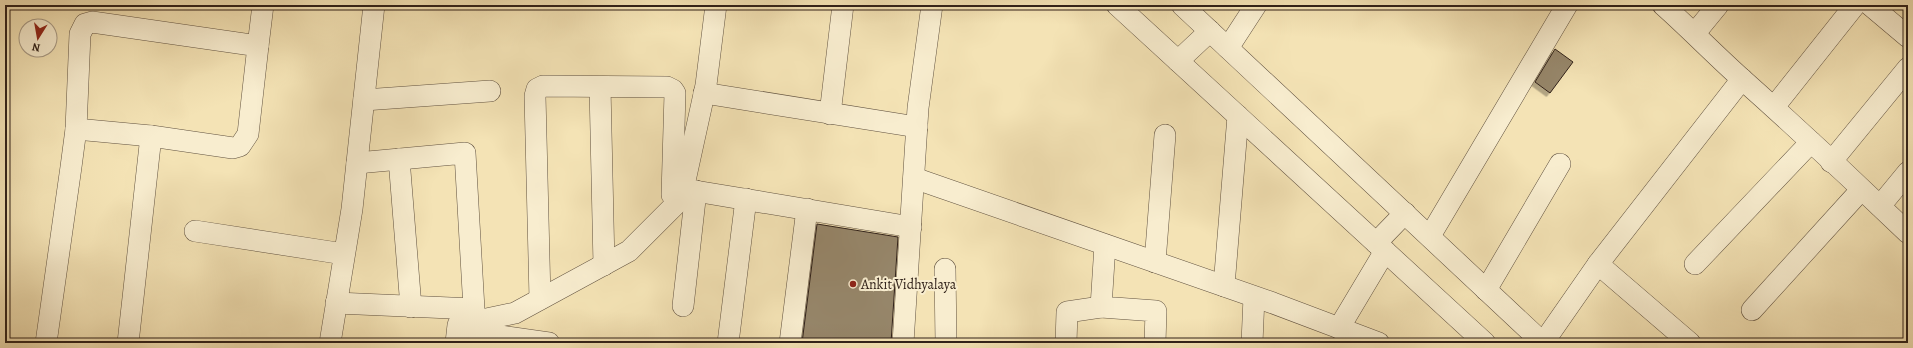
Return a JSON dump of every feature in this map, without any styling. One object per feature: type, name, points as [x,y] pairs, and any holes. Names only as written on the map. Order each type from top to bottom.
[{"type":"street","points":[[76,128],[151,136],[233,148],[240,146],[248,134],[263,5]]},
{"type":"street","points":[[330,343],[357,163],[374,5]]},
{"type":"street","points":[[683,306],[689,190],[716,5]]},
{"type":"street","points":[[830,114],[843,5]]},
{"type":"street","points":[[904,343],[918,108],[932,5]]},
{"type":"street","points":[[1118,5],[1485,343]]},
{"type":"street","points":[[1182,5],[1543,343],[1598,264],[1742,79]]},
{"type":"street","points":[[1228,48],[1256,5]]},
{"type":"street","points":[[1430,236],[1567,5]]},
{"type":"street","points":[[1663,5],[1695,33],[1742,79],[1774,107],[1908,233]]},
{"type":"street","points":[[1695,33],[1718,5]]},
{"type":"street","points":[[1774,107],[1855,5]]},
{"type":"street","points":[[1870,5],[1908,37]]},
{"type":"street","points":[[46,343],[76,128],[80,34],[85,24],[92,22],[258,46]]},
{"type":"street","points":[[1178,61],[1210,31]]},
{"type":"street","points":[[1831,162],[1908,68]]},
{"type":"street","points":[[540,299],[535,96],[537,89],[543,86],[667,87],[673,90],[675,93],[672,208]]},
{"type":"street","points":[[600,87],[604,265]]},
{"type":"street","points":[[364,100],[490,91]]},
{"type":"street","points":[[704,93],[917,127]]},
{"type":"street","points":[[1224,286],[1238,116]]},
{"type":"street","points":[[1154,262],[1165,135]]},
{"type":"street","points":[[128,343],[151,136]]},
{"type":"street","points":[[1695,264],[1811,142]]},
{"type":"street","points":[[336,303],[474,309],[465,153],[357,163]]},
{"type":"street","points":[[399,159],[412,307]]},
{"type":"street","points":[[1486,290],[1560,164]]},
{"type":"street","points":[[1880,206],[1908,172]]},
{"type":"street","points":[[914,178],[1224,286],[1379,343]]},
{"type":"street","points":[[549,343],[457,337],[458,325],[515,313],[629,251],[689,190]]},
{"type":"street","points":[[689,190],[911,227]]},
{"type":"street","points":[[1752,310],[1862,190]]},
{"type":"street","points":[[728,343],[746,199]]},
{"type":"street","points":[[790,343],[807,209]]},
{"type":"street","points":[[1340,328],[1381,247],[1405,213]]},
{"type":"street","points":[[195,231],[344,254]]},
{"type":"street","points":[[1101,307],[1105,244]]},
{"type":"street","points":[[1598,264],[1690,343]]},
{"type":"street","points":[[945,269],[946,343]]},
{"type":"street","points":[[1252,343],[1254,297]]},
{"type":"street","points":[[1066,343],[1067,312],[1101,307],[1156,312],[1155,343]]},
{"type":"building","points":[[1555,49],[1573,62],[1550,93],[1535,82]]},
{"type":"building","name":"Ankit Vidhyalaya","points":[[817,224],[898,237],[891,343],[802,343]]},
{"type":"place","name":"Ankit Vidhyalaya","points":[[853,284]]}]
